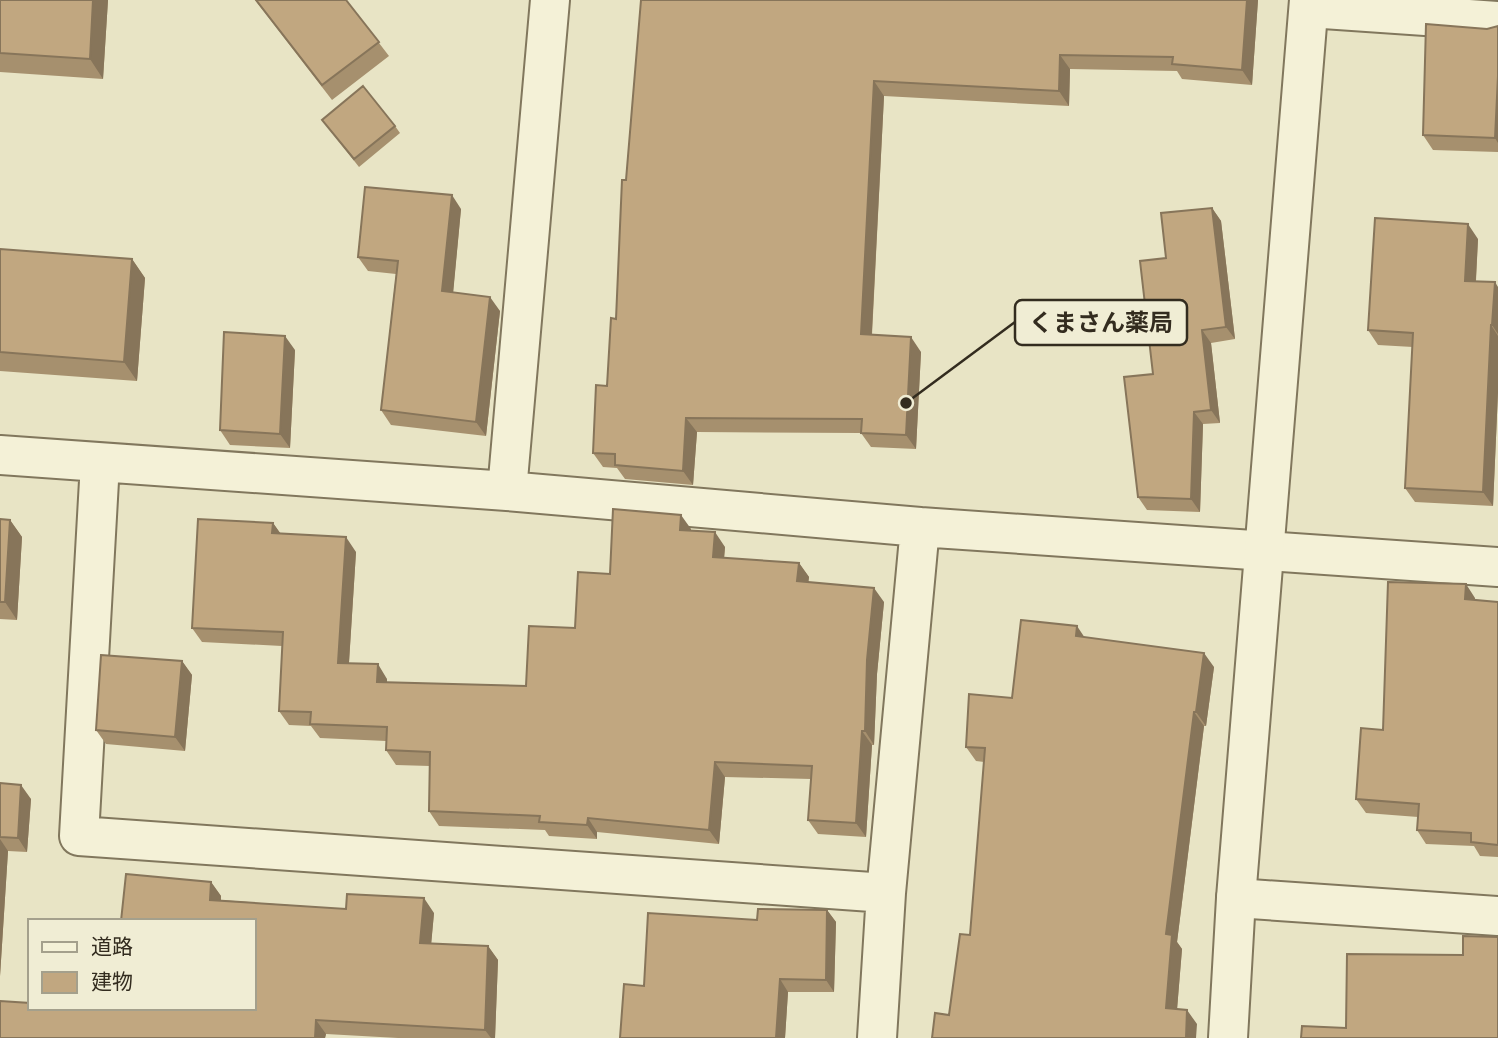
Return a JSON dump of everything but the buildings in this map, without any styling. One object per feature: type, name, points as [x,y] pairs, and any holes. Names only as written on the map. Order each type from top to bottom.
[{"type":"street","points":[[507,491],[550,0]]},
{"type":"street","points":[[1228,1038],[1236,898],[1309,4],[1498,21]]},
{"type":"street","points":[[0,455],[507,491],[920,527],[1498,567]]},
{"type":"street","points":[[100,463],[79,836],[886,893]]},
{"type":"street","points":[[877,1038],[886,893],[920,527]]},
{"type":"street","points":[[1236,898],[1498,916]]},
{"type":"place","name":"くまさん薬局","points":[[906,403]]}]
